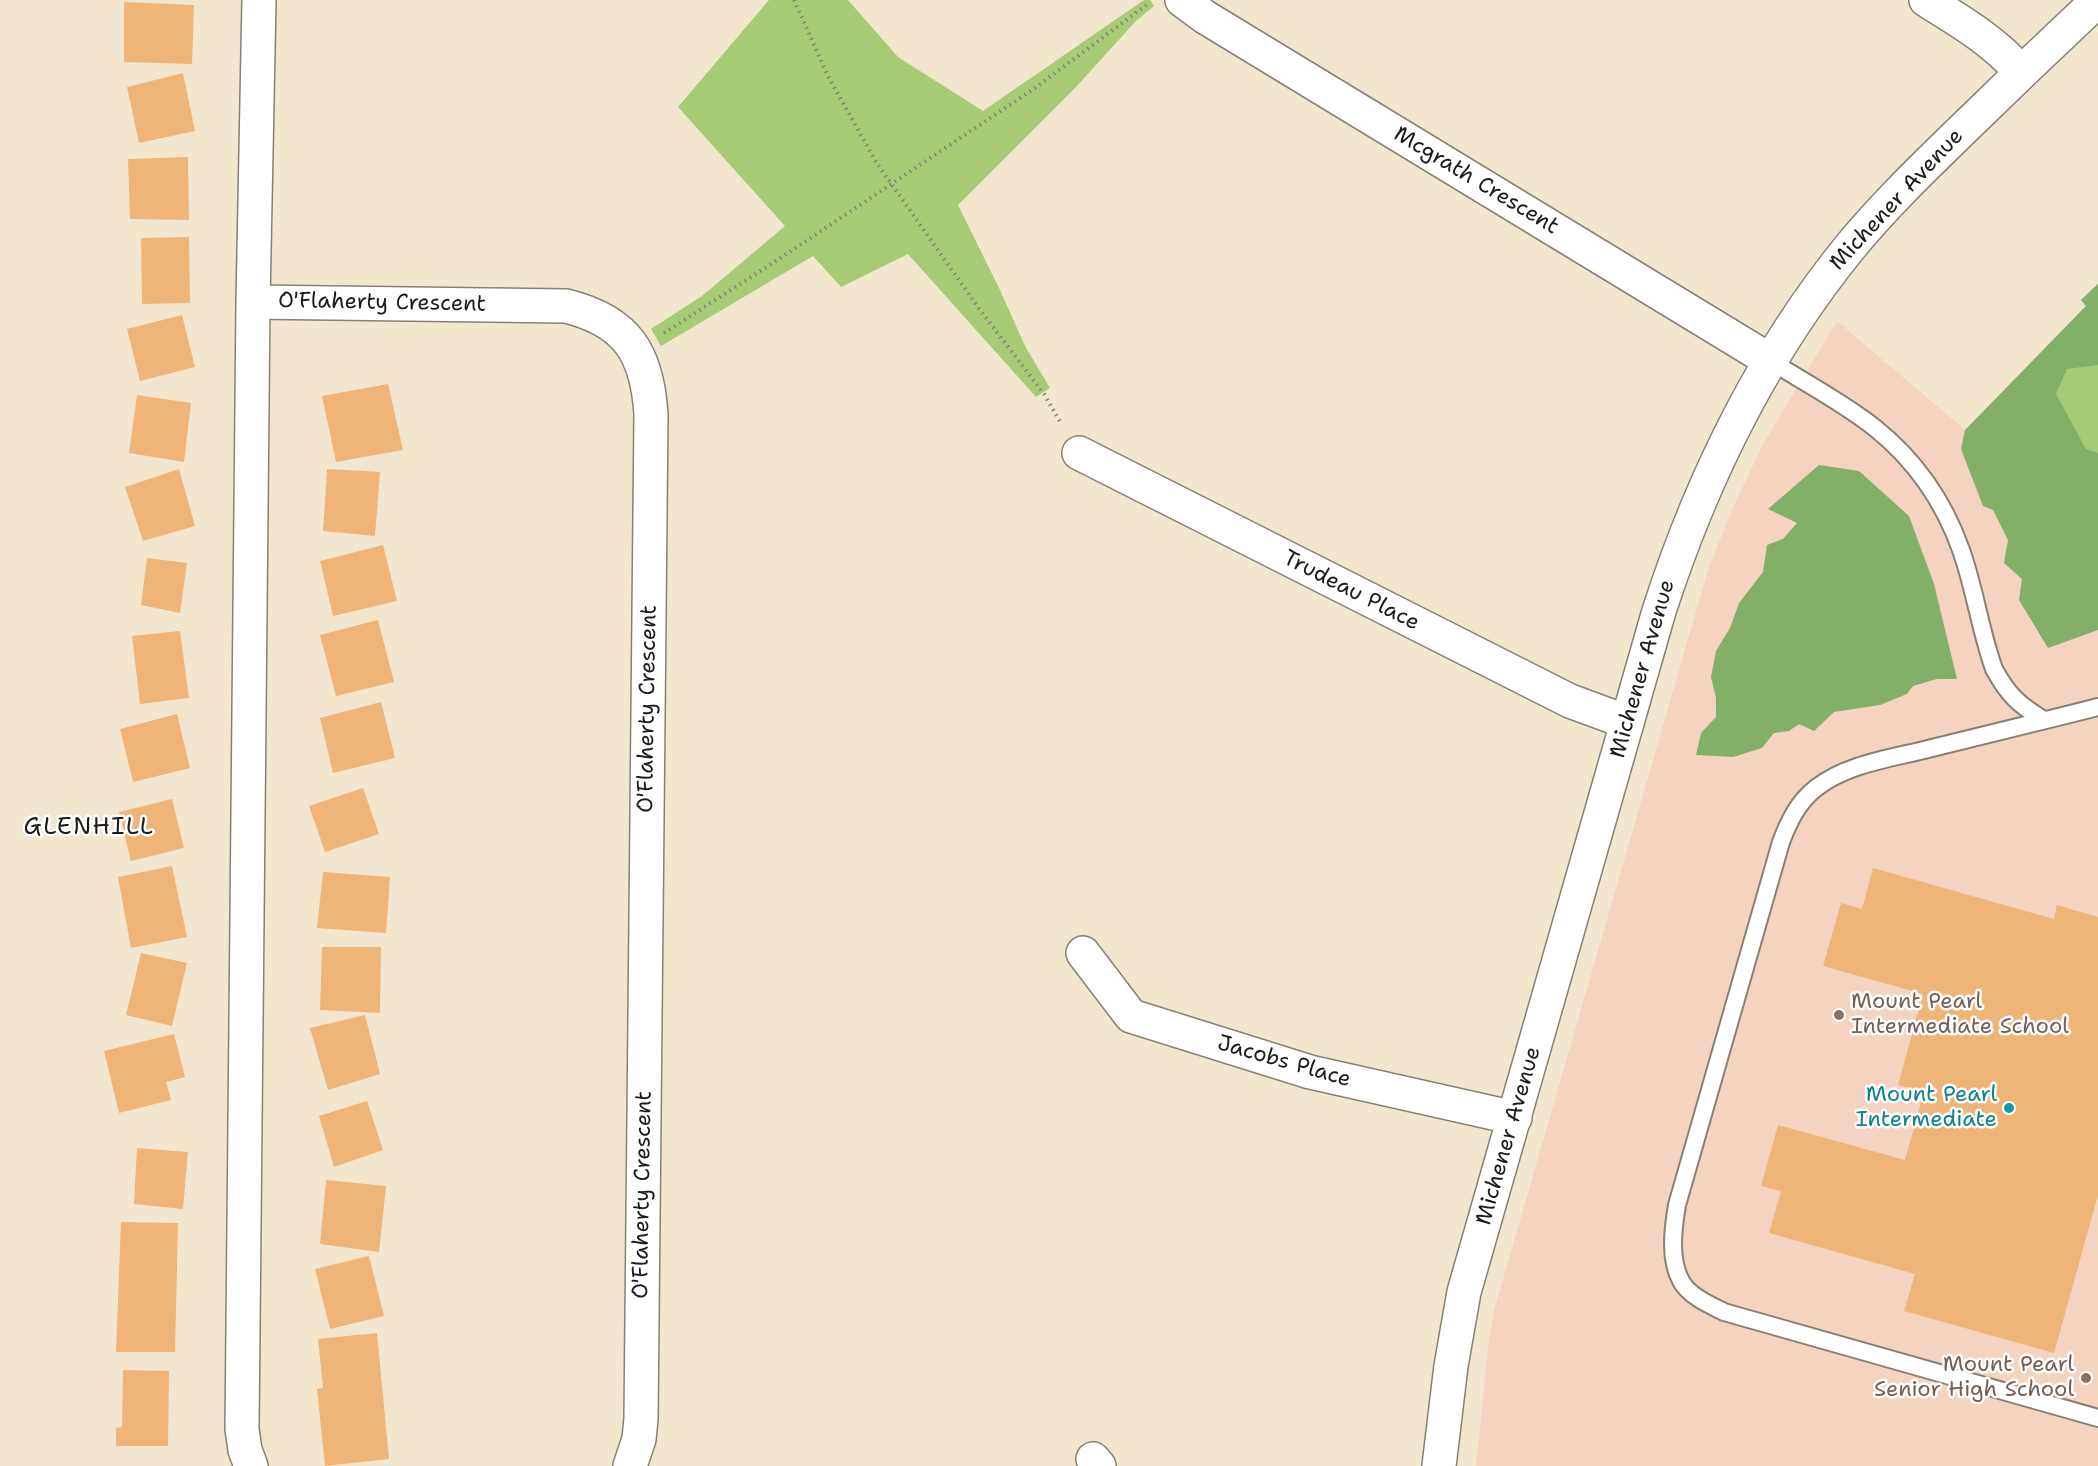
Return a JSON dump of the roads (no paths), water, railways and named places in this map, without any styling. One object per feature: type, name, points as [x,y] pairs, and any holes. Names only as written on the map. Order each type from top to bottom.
[{"type":"street","name":"O'Flaherty Crescent","points":[[251,1466],[245,1450],[242,1429],[253,302],[259,0]]},
{"type":"street","name":"Mcgrath Crescent","points":[[1182,0],[1205,17],[1771,361]]},
{"type":"street","points":[[1926,0],[1984,37],[2010,59],[2021,72]]},
{"type":"street","name":"Michener Avenue","points":[[1439,1466],[1451,1366],[1464,1292],[1665,592],[1692,516],[1717,459],[1771,361],[1802,312],[1851,246],[1911,179],[2098,0]]},
{"type":"street","name":"O'Flaherty Crescent","points":[[253,302],[566,306],[586,311],[622,332],[635,350],[644,369],[650,391],[651,414],[641,1419],[639,1440],[630,1466]]},
{"type":"street","name":"Trudeau Place","points":[[1079,453],[1570,701],[1627,722]]},
{"type":"street","name":"Jacobs Place","points":[[1083,953],[1131,1016],[1310,1072],[1515,1118]]},
{"type":"lane","points":[[1771,361],[1875,428],[1918,470],[1951,523],[1962,551],[1994,669],[2002,685],[2012,698],[2044,720]]},
{"type":"lane","points":[[2098,707],[1847,771],[1814,789],[1800,804],[1789,820],[1781,842],[1677,1205],[1673,1244],[1682,1282],[1695,1296],[1724,1312],[2098,1418]]},
{"type":"place","name":"Mount Pearl Intermediate School","points":[[1839,1015]]},
{"type":"place","name":"Mount Pearl Intermediate","points":[[2009,1108]]},
{"type":"place","name":"Mount Pearl Senior High School","points":[[2086,1378]]},
{"type":"district","name":"GLENHILL","points":[[89,828]]}]
